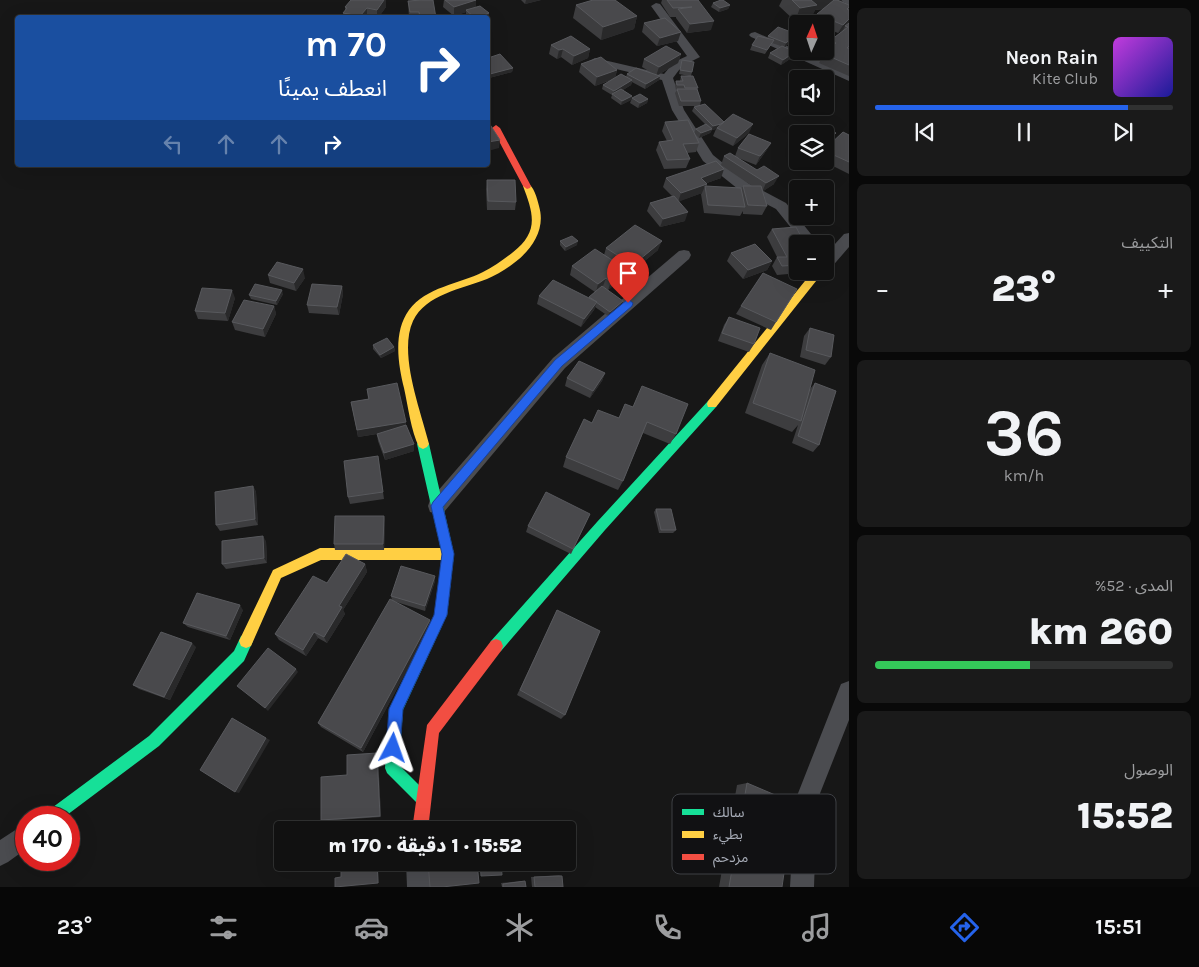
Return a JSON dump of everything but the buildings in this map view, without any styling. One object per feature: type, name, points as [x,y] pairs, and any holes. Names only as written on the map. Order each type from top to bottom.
[{"type":"street","points":[[846,0],[849,3]]},
{"type":"street","points":[[656,6],[694,57],[678,64],[667,78]]},
{"type":"street","points":[[755,35],[849,77]]},
{"type":"street","points":[[595,61],[667,78]]},
{"type":"street","points":[[667,78],[678,110],[708,158],[743,186],[781,206],[805,235]]},
{"type":"street","points":[[424,800],[392,768],[396,709],[441,615],[448,554],[405,363],[405,332],[413,313],[428,300],[446,289],[488,274],[521,252],[535,237],[537,221],[533,199],[496,128]]},
{"type":"street","points":[[834,254],[849,238]]},
{"type":"street","points":[[437,506],[559,363],[684,255]]},
{"type":"street","points":[[421,821],[432,730],[492,651],[601,526],[722,393],[811,280]]},
{"type":"street","points":[[66,806],[154,741],[239,656],[277,574],[320,554],[448,554]]},
{"type":"street","points":[[809,794],[849,692]]},
{"type":"street","points":[[0,854],[15,843]]},
{"type":"street","points":[[418,871],[419,887]]},
{"type":"street","points":[[802,887],[803,874]]},
{"type":"traffic: fast","points":[[496,646],[601,526],[712,404]]},
{"type":"traffic: fast","points":[[423,444],[448,554],[441,615],[396,709],[392,768],[424,800]]},
{"type":"traffic: fast","points":[[66,806],[154,741],[239,656],[246,641]]},
{"type":"traffic: slow","points":[[423,444],[405,368],[404,337],[407,324],[412,313],[430,298],[493,271],[505,264],[531,240],[535,233],[537,216],[527,186]]},
{"type":"traffic: slow","points":[[712,404],[812,280]]},
{"type":"traffic: slow","points":[[246,641],[277,574],[320,554],[448,554]]},
{"type":"traffic: jam","points":[[496,128],[527,186]]},
{"type":"traffic: jam","points":[[421,821],[432,730],[496,646]]},
{"type":"route","points":[[393,748],[396,709],[441,615],[448,554],[437,506],[559,363],[628,303]]}]
